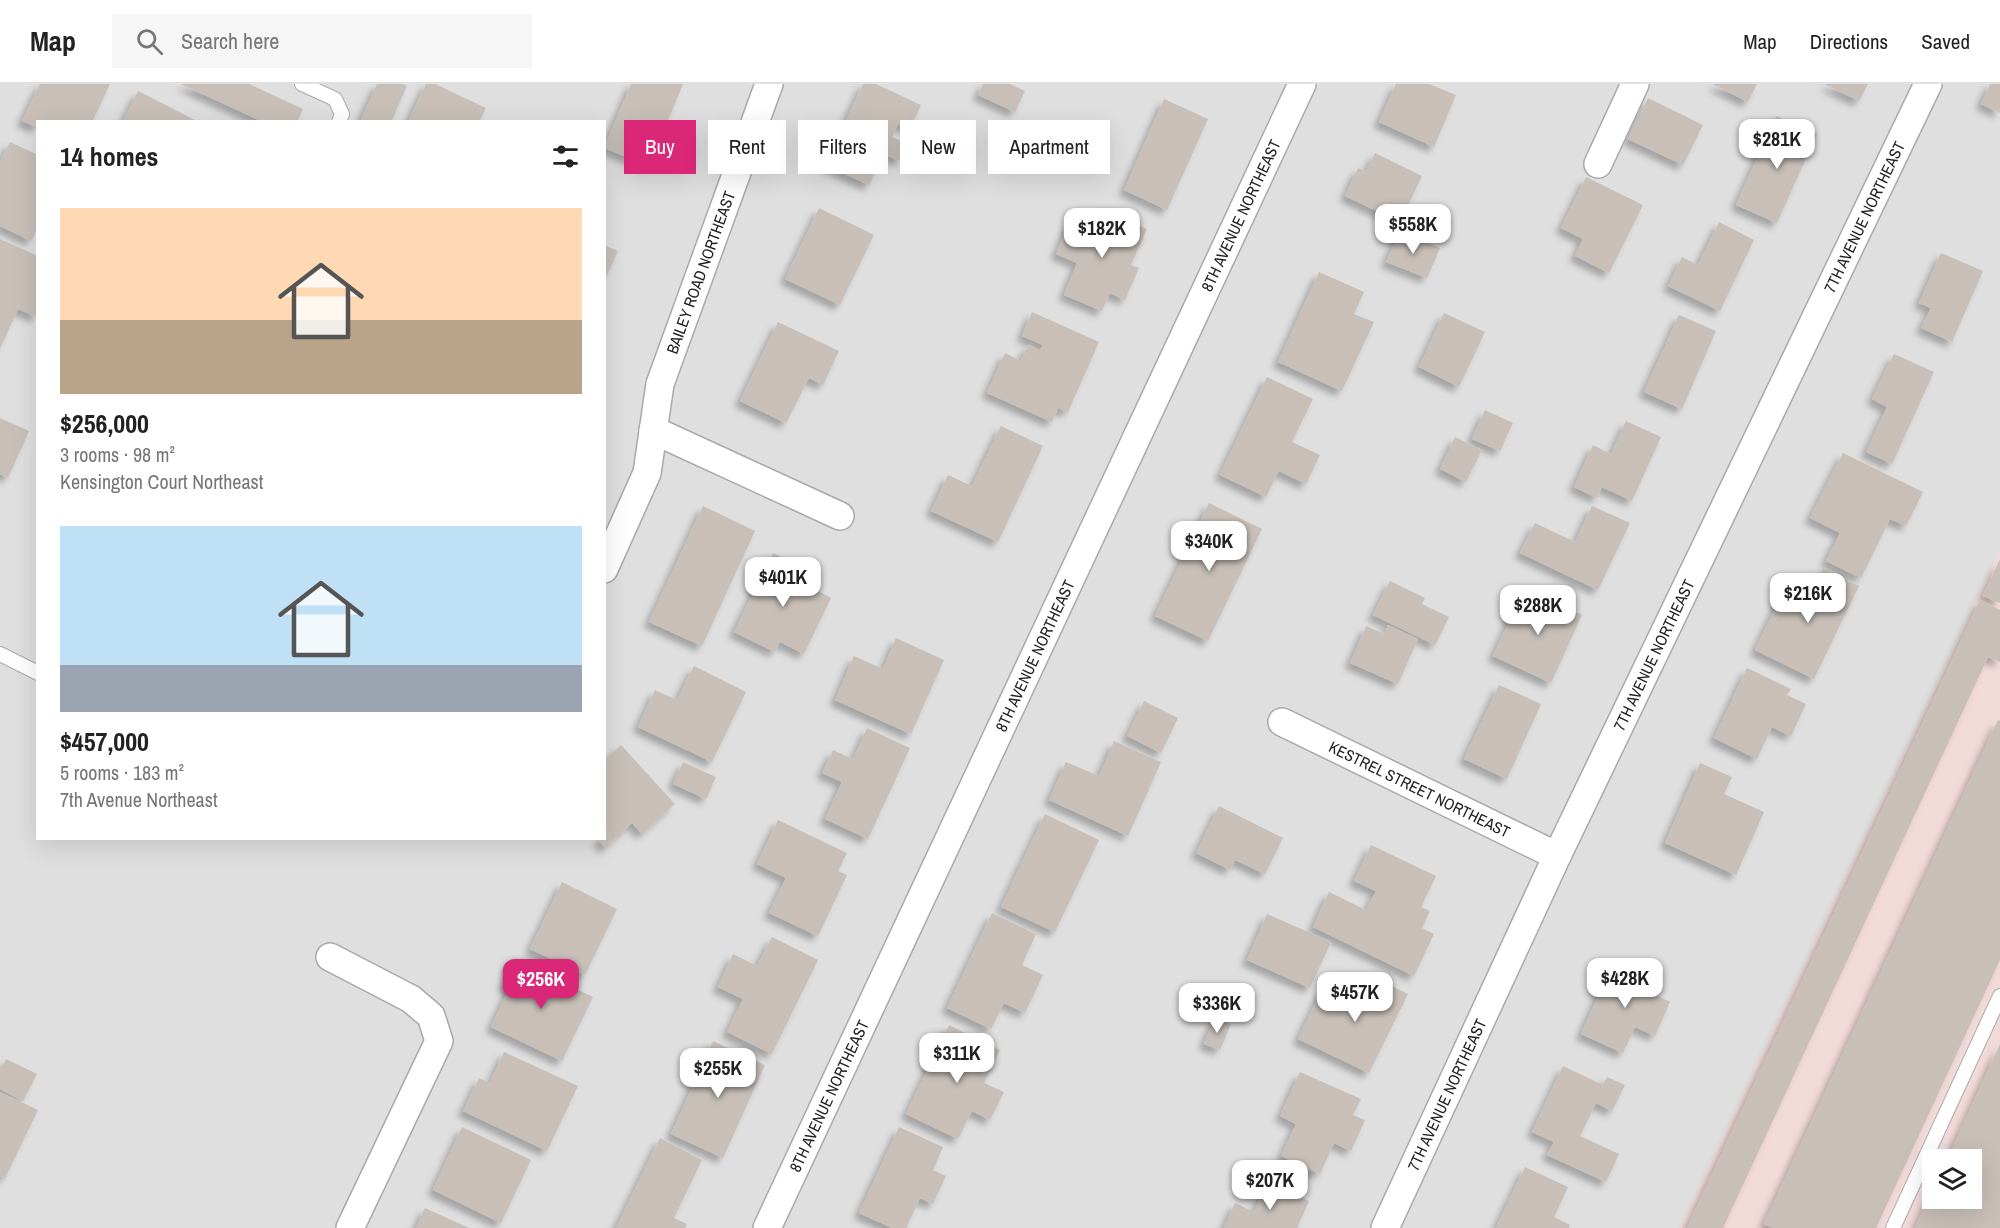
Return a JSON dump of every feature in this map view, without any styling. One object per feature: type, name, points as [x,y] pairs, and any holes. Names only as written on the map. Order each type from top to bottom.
[{"type":"street","name":"BAILEY ROAD NORTHEAST","points":[[606,564],[647,472],[660,384],[769,84]]},
{"type":"street","name":"8TH AVENUE NORTHEAST","points":[[767,1228],[1302,84]]},
{"type":"street","points":[[1598,164],[1635,84]]},
{"type":"street","name":"7TH AVENUE NORTHEAST","points":[[1385,1228],[1557,856],[1928,84]]},
{"type":"street","points":[[653,430],[840,516]]},
{"type":"street","name":"KESTREL STREET NORTHEAST","points":[[1282,722],[1557,856]]},
{"type":"street","points":[[330,957],[411,999],[430,1016],[439,1041],[350,1228]]},
{"type":"lane","points":[[302,84],[335,99],[342,114],[340,120]]},
{"type":"lane","points":[[0,654],[36,672]]},
{"type":"lane","points":[[1893,1228],[2000,996]]},
{"type":"shaded area","points":[[0,84],[2000,84],[2000,551],[1680,1228],[0,1228]]},
{"type":"shaded area","points":[[2000,551],[2000,1228],[1680,1228]]},
{"type":"building","points":[[40,84],[110,84],[93,120],[36,120],[36,127],[22,121]]},
{"type":"building","points":[[181,84],[249,84],[303,109],[298,120],[259,120]]},
{"type":"building","points":[[377,84],[407,86],[392,120],[361,120]]},
{"type":"building","points":[[426,84],[435,84],[486,108],[480,120],[409,120]]},
{"type":"building","points":[[631,84],[683,84],[668,120],[624,120],[624,156],[606,149],[606,143]]},
{"type":"building","points":[[863,84],[876,84],[921,105],[914,120],[900,120],[900,125],[898,124],[892,137],[900,140],[899,161],[888,156],[888,120],[846,120]]},
{"type":"building","points":[[983,84],[1010,84],[1025,91],[1015,112],[978,95]]},
{"type":"building","points":[[1396,84],[1429,84],[1456,95],[1434,147],[1379,122]]},
{"type":"building","points":[[1712,84],[1757,84],[1748,102]]},
{"type":"building","points":[[1824,84],[1868,84],[1859,101]]},
{"type":"building","points":[[1990,84],[2000,84],[2000,113],[1981,104]]},
{"type":"building","points":[[138,91],[195,120],[124,120]]},
{"type":"building","points":[[1648,98],[1703,125],[1683,165],[1628,139]]},
{"type":"building","points":[[1164,99],[1208,119],[1167,210],[1124,190]]},
{"type":"building","points":[[1776,116],[1817,134],[1777,223],[1736,205]]},
{"type":"building","points":[[10,142],[36,154],[36,231],[31,241],[0,226],[0,162]]},
{"type":"building","points":[[1375,153],[1422,176],[1400,222],[1345,196],[1358,168],[1366,171]]},
{"type":"building","points":[[845,174],[874,174],[869,185]]},
{"type":"building","points":[[1586,177],[1643,205],[1609,273],[1575,256],[1583,239],[1561,228]]},
{"type":"building","points":[[819,208],[874,235],[840,305],[785,279]]},
{"type":"building","points":[[1102,209],[1147,229],[1131,265],[1139,268],[1125,300],[1110,293],[1102,311],[1064,295],[1077,263],[1056,254],[1069,223],[1092,233]]},
{"type":"building","points":[[1719,222],[1754,240],[1720,311],[1668,286],[1682,257],[1698,265]]},
{"type":"building","points":[[1400,231],[1440,248],[1427,278],[1386,262]]},
{"type":"building","points":[[0,239],[36,255],[36,317],[18,309],[0,349]]},
{"type":"building","points":[[606,246],[618,251],[606,278]]},
{"type":"building","points":[[1941,253],[1983,271],[1952,342],[1921,328],[1931,308],[1919,303]]},
{"type":"building","points":[[1319,272],[1364,292],[1354,314],[1374,322],[1342,391],[1278,362]]},
{"type":"building","points":[[1032,312],[1099,342],[1068,412],[1058,408],[1052,422],[987,393],[1005,353],[1021,361],[1028,345],[1040,350],[1043,345],[1022,336]]},
{"type":"building","points":[[1444,313],[1485,332],[1459,387],[1419,367]]},
{"type":"building","points":[[1679,315],[1716,331],[1682,409],[1644,392]]},
{"type":"building","points":[[778,322],[839,351],[823,385],[809,378],[786,423],[740,401]]},
{"type":"building","points":[[1894,354],[1934,372],[1892,464],[1866,452],[1887,407],[1872,399]]},
{"type":"building","points":[[1267,377],[1313,399],[1292,442],[1320,455],[1306,484],[1279,471],[1266,497],[1220,475]]},
{"type":"building","points":[[1485,410],[1513,423],[1500,451],[1472,439]]},
{"type":"building","points":[[0,418],[29,431],[8,478],[0,474]]},
{"type":"building","points":[[1626,421],[1661,437],[1632,501],[1602,487],[1597,498],[1574,487],[1593,445],[1611,454]]},
{"type":"building","points":[[1001,426],[1043,446],[998,542],[931,511],[948,475],[972,486]]},
{"type":"building","points":[[1455,437],[1482,450],[1466,482],[1440,469]]},
{"type":"building","points":[[1843,453],[1923,492],[1906,526],[1890,519],[1861,578],[1826,561],[1840,533],[1810,518]]},
{"type":"building","points":[[1209,503],[1262,529],[1208,641],[1155,616]]},
{"type":"building","points":[[703,506],[755,531],[702,646],[649,622]]},
{"type":"building","points":[[1592,506],[1630,523],[1598,590],[1520,553],[1535,523],[1575,542]]},
{"type":"building","points":[[773,553],[809,570],[803,583],[831,598],[804,654],[780,642],[775,652],[734,632]]},
{"type":"building","points":[[2000,559],[2000,603],[1983,596]]},
{"type":"building","points":[[1823,568],[1859,586],[1814,679],[1755,650],[1783,592],[1806,603]]},
{"type":"building","points":[[1390,581],[1425,598],[1422,604],[1449,617],[1435,645],[1373,615]]},
{"type":"building","points":[[1524,589],[1582,615],[1551,683],[1493,656]]},
{"type":"building","points":[[1980,600],[2000,610],[2000,662],[1988,657],[1723,1228],[1687,1228]]},
{"type":"building","points":[[1388,625],[1418,639],[1398,684],[1350,663],[1366,626],[1385,634]]},
{"type":"building","points":[[896,638],[944,660],[911,734],[835,700],[854,656],[883,669]]},
{"type":"building","points":[[694,666],[746,692],[712,762],[638,727],[655,690],[677,700]]},
{"type":"building","points":[[1747,668],[1791,689],[1787,695],[1806,704],[1791,736],[1772,727],[1757,759],[1714,738]]},
{"type":"building","points":[[1499,685],[1541,704],[1507,779],[1464,759]]},
{"type":"building","points":[[1144,701],[1178,718],[1161,753],[1127,736]]},
{"type":"building","points":[[1998,720],[2000,721],[2000,960],[1876,1228],[1773,1228],[1764,1224]]},
{"type":"building","points":[[867,728],[910,748],[868,839],[825,819],[842,782],[822,773],[833,750],[853,759]]},
{"type":"building","points":[[1114,741],[1161,762],[1128,836],[1049,800],[1066,762],[1099,776]]},
{"type":"building","points":[[621,745],[675,804],[642,834],[632,823],[605,848],[599,840],[606,840],[606,759]]},
{"type":"building","points":[[683,762],[716,777],[706,799],[673,784]]},
{"type":"building","points":[[1700,763],[1732,777],[1724,794],[1764,812],[1736,875],[1665,843]]},
{"type":"building","points":[[1219,806],[1283,838],[1265,874],[1235,860],[1230,870],[1196,853]]},
{"type":"building","points":[[1045,814],[1099,840],[1055,932],[1001,907]]},
{"type":"building","points":[[778,820],[847,853],[838,871],[847,875],[818,936],[769,913],[786,878],[757,864]]},
{"type":"building","points":[[1371,845],[1436,876],[1421,907],[1430,911],[1422,928],[1434,934],[1414,976],[1313,927],[1329,892],[1366,910],[1376,891],[1354,881]]},
{"type":"building","points":[[562,882],[617,909],[585,975],[530,949]]},
{"type":"building","points":[[992,913],[1036,934],[1022,965],[1043,975],[1025,1013],[1004,1003],[991,1029],[947,1008]]},
{"type":"building","points":[[1267,914],[1331,942],[1310,988],[1247,960]]},
{"type":"building","points":[[772,937],[818,960],[772,1054],[727,1032],[743,999],[718,987],[733,954],[757,966]]},
{"type":"building","points":[[515,959],[593,997],[562,1061],[491,1027],[509,989],[503,986]]},
{"type":"building","points":[[1613,963],[1656,982],[1651,993],[1670,1002],[1655,1036],[1635,1027],[1623,1053],[1581,1034]]},
{"type":"building","points":[[1366,973],[1408,994],[1369,1073],[1298,1039],[1322,990],[1351,1004]]},
{"type":"building","points":[[1215,1017],[1231,1024],[1220,1050],[1204,1044]]},
{"type":"building","points":[[949,1025],[1000,1050],[984,1083],[1004,1092],[990,1120],[972,1111],[958,1139],[906,1114]]},
{"type":"building","points":[[713,1041],[765,1065],[723,1158],[671,1134]]},
{"type":"building","points":[[2000,1044],[2000,1228],[1915,1228],[1924,1209],[1982,1209],[1982,1149],[1952,1149]]},
{"type":"building","points":[[504,1052],[578,1086],[547,1151],[463,1111],[479,1078],[490,1083]]},
{"type":"building","points":[[6,1059],[37,1074],[23,1101],[0,1089],[0,1071]]},
{"type":"building","points":[[1563,1066],[1603,1085],[1607,1077],[1625,1085],[1612,1111],[1596,1103],[1580,1136],[1619,1154],[1606,1182],[1547,1155],[1554,1142],[1532,1132]]},
{"type":"building","points":[[1300,1072],[1361,1099],[1353,1115],[1365,1120],[1351,1151],[1334,1143],[1320,1174],[1281,1156],[1296,1124],[1280,1116]]},
{"type":"building","points":[[0,1092],[38,1110],[5,1178],[0,1176]]},
{"type":"building","points":[[462,1127],[531,1160],[501,1223],[433,1190]]},
{"type":"building","points":[[899,1127],[943,1147],[933,1170],[946,1176],[933,1204],[920,1198],[906,1228],[892,1228],[859,1213]]},
{"type":"building","points":[[660,1138],[702,1160],[674,1218],[687,1224],[685,1228],[616,1228]]},
{"type":"building","points":[[1525,1167],[1568,1187],[1554,1217],[1570,1225],[1569,1228],[1496,1228]]},
{"type":"building","points":[[1267,1182],[1309,1201],[1297,1228],[1224,1228],[1235,1203],[1254,1212]]},
{"type":"building","points":[[425,1208],[469,1228],[416,1228]]}]
